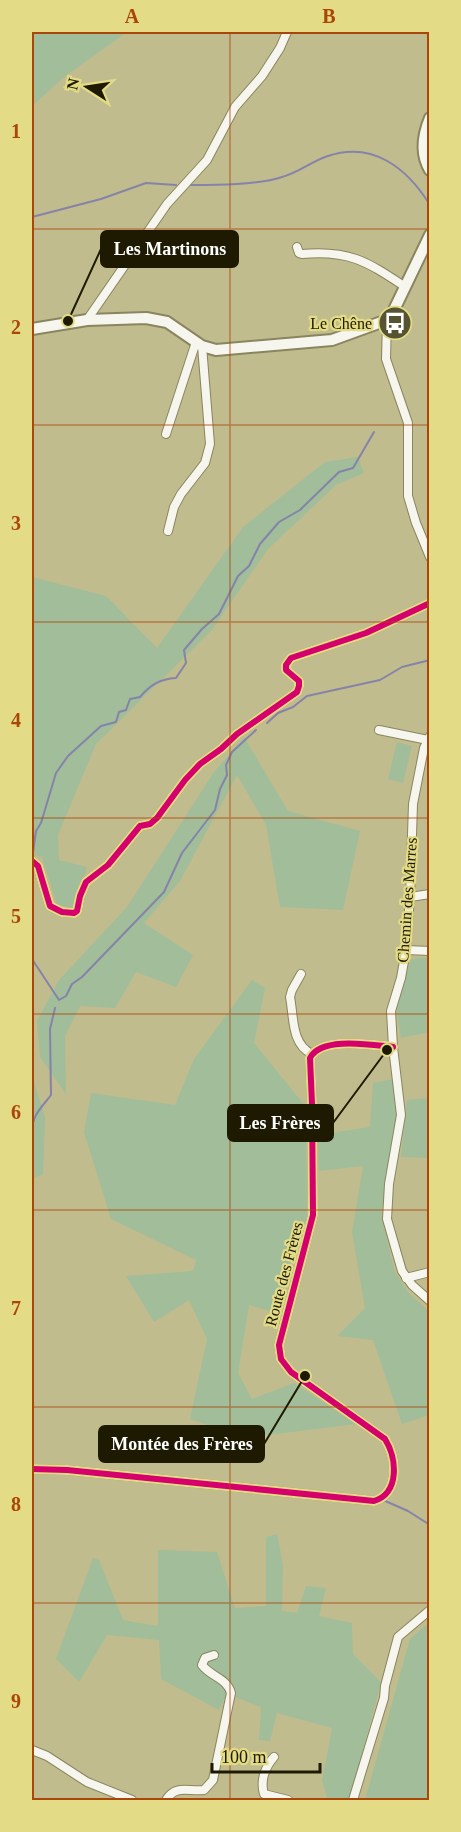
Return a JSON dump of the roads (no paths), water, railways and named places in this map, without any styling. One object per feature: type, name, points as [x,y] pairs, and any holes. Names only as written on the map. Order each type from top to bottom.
[{"type":"street","points":[[87,320],[167,204],[207,160],[235,107],[262,76],[280,48],[287,32]]},
{"type":"street","points":[[429,118],[423,152],[429,170]]},
{"type":"street","points":[[429,235],[396,307],[387,320],[386,359],[408,423],[408,496],[429,557]]},
{"type":"street","points":[[297,247],[299,253],[302,254],[336,254],[363,260],[404,286]]},
{"type":"street","points":[[32,329],[87,320],[159,319],[199,344],[216,350],[227,350],[332,340],[387,320]]},
{"type":"street","points":[[166,434],[199,344]]},
{"type":"street","points":[[168,531],[174,507],[205,463],[210,444],[199,344]]},
{"type":"street","points":[[32,861],[38,866],[50,906],[62,912],[74,913],[77,911],[86,882],[108,865],[140,826],[150,824],[157,818],[192,771],[237,734],[297,692],[299,681],[286,670],[286,665],[291,658],[366,633],[429,603]]},
{"type":"street","points":[[379,730],[428,738]]},
{"type":"street","name":"Chemin des Marres","points":[[428,738],[413,804],[406,950],[401,978],[391,1011],[401,1116],[389,1184],[387,1219],[402,1271],[429,1301]]},
{"type":"street","points":[[410,897],[429,894]]},
{"type":"street","points":[[406,950],[429,951]]},
{"type":"street","points":[[301,974],[290,997],[298,1043],[304,1050],[312,1054],[325,1046],[363,1044],[393,1047]]},
{"type":"street","name":"Route des Frères","points":[[32,1469],[67,1470],[374,1502],[382,1499],[388,1493],[392,1485],[394,1462],[392,1450],[385,1439],[291,1371],[284,1364],[279,1352],[313,1215],[310,1058],[312,1054]]},
{"type":"street","points":[[406,1278],[429,1272]]},
{"type":"street","points":[[353,1800],[384,1698],[398,1637],[429,1610]]},
{"type":"street","points":[[166,1800],[176,1790],[185,1788],[204,1790],[213,1780],[231,1694],[230,1687],[225,1682],[202,1665],[205,1658],[213,1655]]},
{"type":"street","points":[[32,1750],[47,1756],[87,1782],[132,1800]]},
{"type":"street","points":[[274,1757],[265,1770],[264,1794],[288,1800]]},
{"type":"waterway","points":[[191,185],[237,184],[272,180],[294,173],[328,156],[344,152],[360,152],[374,155],[399,169],[411,180],[430,205]]},
{"type":"waterway","points":[[32,217],[101,199],[146,183],[176,185]]},
{"type":"waterway","points":[[33,852],[36,831],[41,823],[56,773],[68,756],[101,726],[116,722],[119,712],[126,710],[130,699],[140,697],[160,681],[176,678],[186,663],[184,650],[219,614],[238,576],[249,566],[260,544],[279,522],[300,510],[339,472],[353,468],[374,432]]},
{"type":"waterway","points":[[267,723],[278,713],[293,707],[307,696],[380,680],[402,667],[430,660]]},
{"type":"waterway","points":[[32,959],[59,1000],[66,996],[72,984],[82,977],[164,892],[182,853],[215,810],[220,789],[227,775],[226,765],[232,752],[256,730]]},
{"type":"waterway","points":[[32,889],[32,901]]},
{"type":"waterway","points":[[32,1131],[36,1116],[51,1095],[50,1029],[55,1008]]},
{"type":"waterway","points":[[383,1500],[408,1511],[430,1525]]},
{"type":"place","name":"Les Martinons","points":[[68,321]]},
{"type":"place","name":"Le Chêne","points":[[395,323]]},
{"type":"place","name":"Les Frères","points":[[387,1050]]},
{"type":"place","name":"Montée des Frères","points":[[305,1376]]}]
